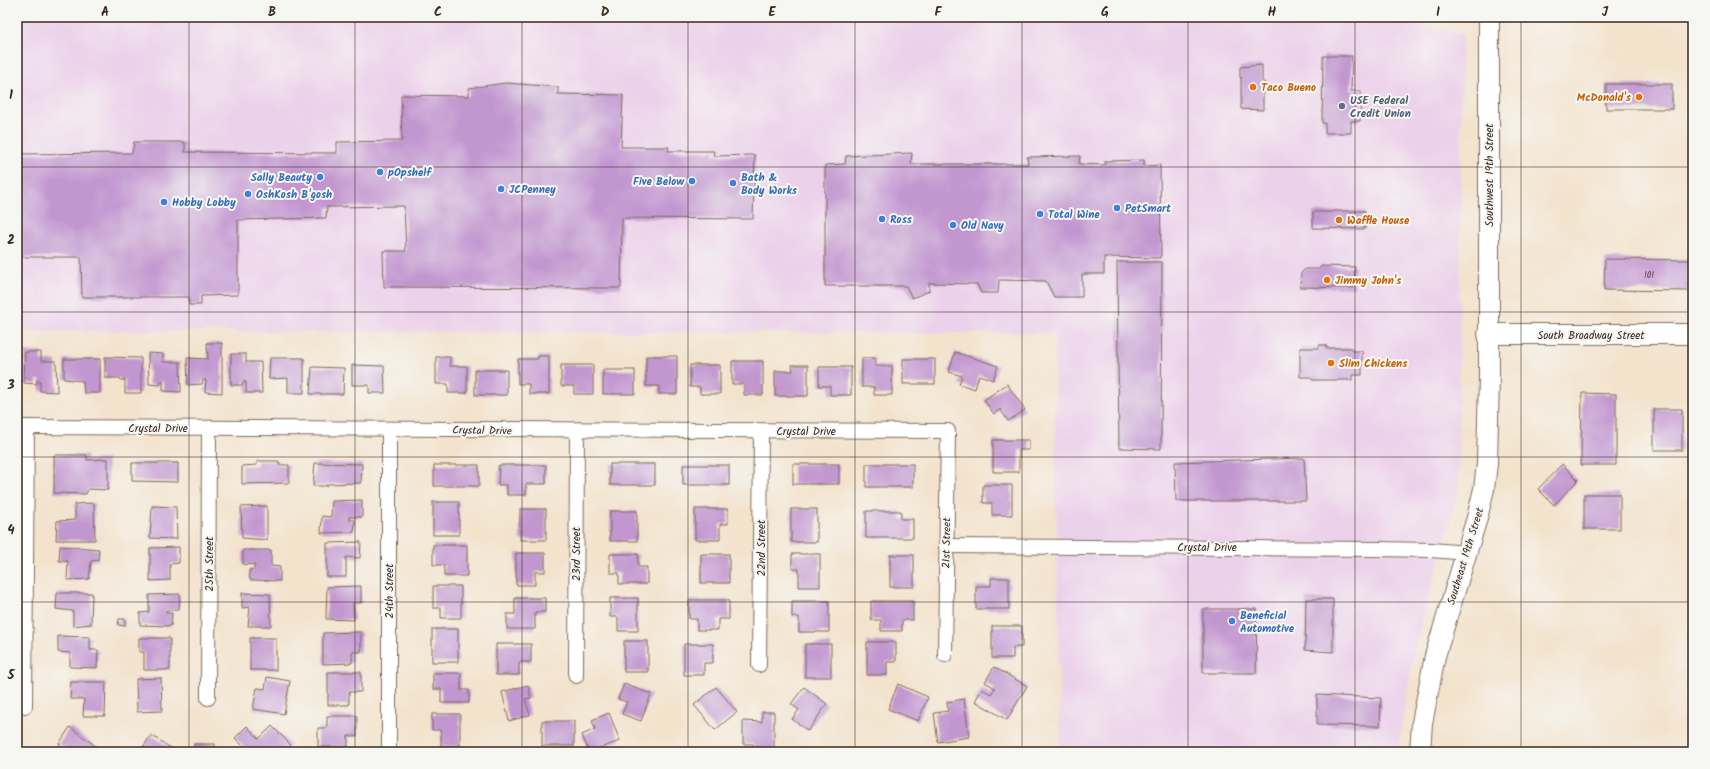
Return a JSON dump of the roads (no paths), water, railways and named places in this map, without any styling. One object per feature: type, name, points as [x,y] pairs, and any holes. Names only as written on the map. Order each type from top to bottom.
[{"type":"main road","name":"Southwest 19th Street","points":[[1488,334],[1489,17]]},
{"type":"main road","name":"South Broadway Street","points":[[1488,334],[1693,334]]},
{"type":"main road","name":"Southeast 19th Street","points":[[1420,752],[1423,717],[1435,656],[1454,592],[1468,553],[1484,489],[1486,464],[1488,334]]},
{"type":"street","name":"Crystal Drive","points":[[22,427],[577,431],[948,431]]},
{"type":"street","points":[[22,427],[25,706]]},
{"type":"street","name":"25th Street","points":[[208,698],[209,429]]},
{"type":"street","name":"24th Street","points":[[389,429],[389,752]]},
{"type":"street","name":"23rd Street","points":[[576,676],[577,431]]},
{"type":"street","name":"22nd Street","points":[[759,665],[761,431]]},
{"type":"street","name":"21st Street","points":[[945,655],[948,431]]},
{"type":"street","name":"Crystal Drive","points":[[946,546],[1384,549],[1468,553]]},
{"type":"place","name":"Taco Bueno","points":[[1253,87]]},
{"type":"place","name":"McDonald's","points":[[1639,97]]},
{"type":"place","name":"USE Federal Credit Union","points":[[1342,106]]},
{"type":"place","name":"pOpshelf","points":[[380,172]]},
{"type":"place","name":"Sally Beauty","points":[[320,177]]},
{"type":"place","name":"Five Below","points":[[692,181]]},
{"type":"place","name":"Bath & Body Works","points":[[733,183]]},
{"type":"place","name":"JCPenney","points":[[501,189]]},
{"type":"place","name":"OshKosh B'gosh","points":[[248,194]]},
{"type":"place","name":"Hobby Lobby","points":[[164,202]]},
{"type":"place","name":"PetSmart","points":[[1117,208]]},
{"type":"place","name":"Total Wine","points":[[1040,214]]},
{"type":"place","name":"Ross","points":[[882,219]]},
{"type":"place","name":"Waffle House","points":[[1339,220]]},
{"type":"place","name":"Old Navy","points":[[953,225]]},
{"type":"place","name":"Jimmy John's","points":[[1327,280]]},
{"type":"place","name":"Slim Chickens","points":[[1331,363]]},
{"type":"place","name":"Beneficial Automotive","points":[[1232,621]]}]
